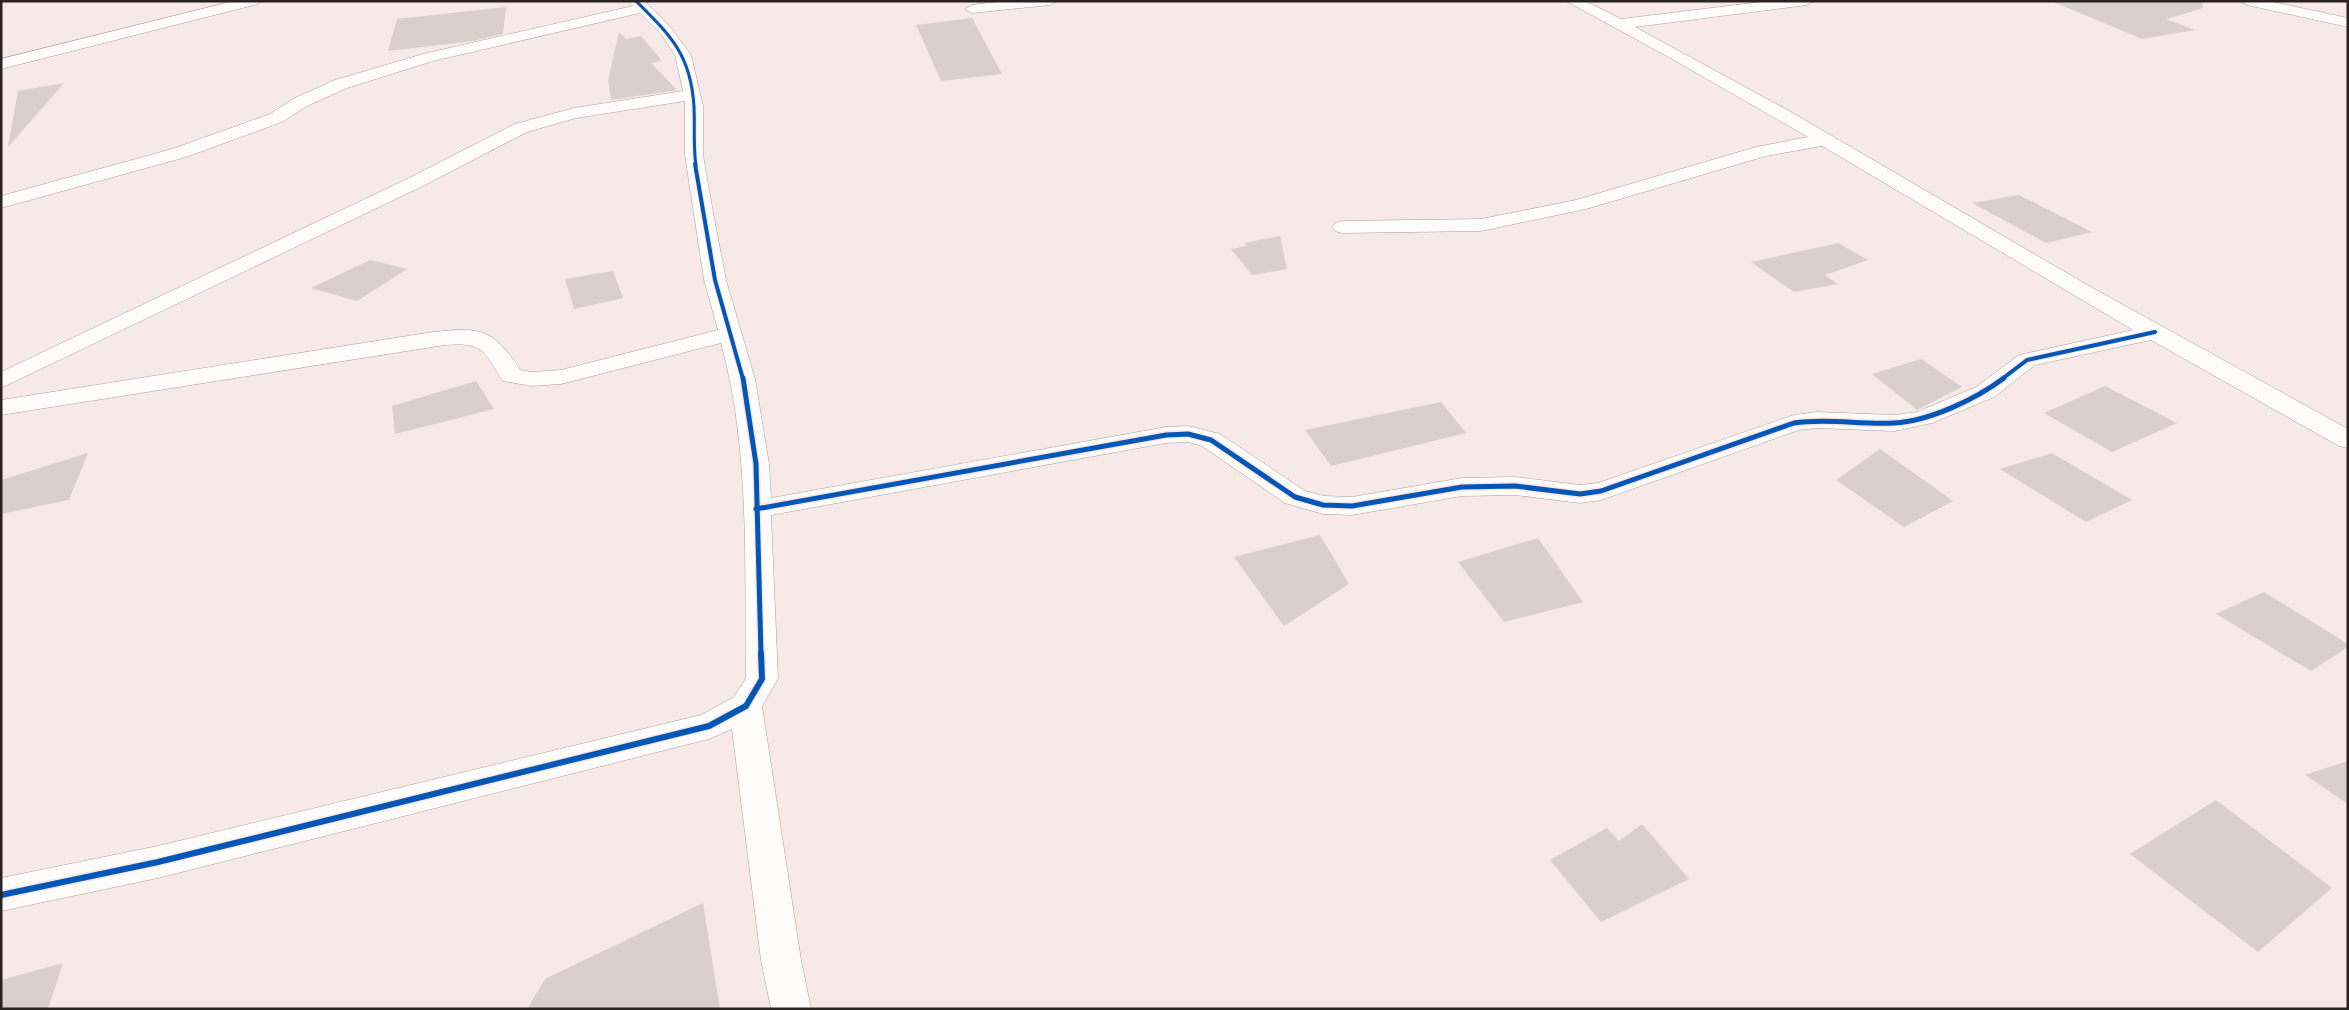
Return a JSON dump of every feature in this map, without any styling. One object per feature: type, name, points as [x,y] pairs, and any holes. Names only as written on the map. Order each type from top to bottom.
[{"type":"street","points":[[1,64],[254,1]]},
{"type":"street","points":[[972,8],[1050,1]]},
{"type":"street","points":[[1572,1],[1619,24],[1824,140],[2155,332],[2348,440]]},
{"type":"street","points":[[1619,24],[1807,1]]},
{"type":"street","points":[[2247,1],[2348,23]]},
{"type":"street","points":[[1,202],[179,153],[224,138],[276,118],[301,102],[341,84],[420,59],[639,5],[666,31],[683,55],[692,95],[695,164],[715,280],[743,379],[756,464],[762,679],[746,706],[709,726],[158,862],[1,894]]},
{"type":"street","points":[[1,381],[418,181],[520,128],[574,113],[692,95]]},
{"type":"street","points":[[1342,226],[1481,225],[1580,205],[1763,151],[1824,140]]},
{"type":"street","points":[[756,509],[1166,435],[1188,434],[1212,440],[1295,497],[1323,505],[1352,506],[1462,488],[1515,486],[1580,494],[1601,491],[1794,423],[1816,420],[1895,423],[1923,418],[1985,392],[2027,360],[2155,332]]},
{"type":"street","points":[[1,408],[401,343],[454,338],[474,338],[487,343],[512,376],[532,379],[561,377],[730,334]]},
{"type":"street","points":[[746,706],[781,960],[791,1009]]},
{"type":"building","points":[[2051,1],[2202,1],[2203,8],[2166,19],[2195,30],[2142,39]]},
{"type":"building","points":[[506,7],[503,34],[473,41],[388,51],[397,19]]},
{"type":"building","points":[[972,18],[1002,74],[941,81],[916,25]]},
{"type":"building","points":[[619,32],[626,39],[641,36],[662,61],[651,63],[677,90],[611,100],[608,80]]},
{"type":"building","points":[[64,83],[8,147],[18,91]]},
{"type":"building","points":[[2019,195],[2092,232],[2046,243],[1972,203]]},
{"type":"building","points":[[1280,236],[1287,269],[1252,275],[1231,249],[1247,246],[1244,243]]},
{"type":"building","points":[[1838,243],[1868,260],[1825,275],[1838,284],[1794,292],[1751,262]]},
{"type":"building","points":[[370,260],[407,269],[357,301],[311,288]]},
{"type":"building","points":[[613,271],[623,298],[574,309],[565,279]]},
{"type":"building","points":[[1921,359],[1962,387],[1917,410],[1872,374]]},
{"type":"building","points":[[476,381],[494,409],[395,434],[392,406]]},
{"type":"building","points":[[2105,386],[2177,423],[2112,452],[2044,413]]},
{"type":"building","points":[[1441,402],[1466,433],[1331,466],[1305,430]]},
{"type":"building","points":[[1880,449],[1953,501],[1904,527],[1836,480]]},
{"type":"building","points":[[88,453],[69,500],[1,514],[1,480]]},
{"type":"building","points":[[2052,453],[2132,500],[2086,522],[2000,469]]},
{"type":"building","points":[[1320,535],[1349,584],[1284,626],[1234,557]]},
{"type":"building","points":[[1538,538],[1583,602],[1504,622],[1458,562]]},
{"type":"building","points":[[2264,592],[2348,644],[2348,647],[2311,671],[2216,614]]},
{"type":"building","points":[[2348,761],[2348,804],[2305,775]]},
{"type":"building","points":[[2216,800],[2332,888],[2258,952],[2130,854]]},
{"type":"building","points":[[1642,824],[1689,879],[1601,922],[1550,860],[1607,828],[1619,841]]},
{"type":"building","points":[[703,903],[720,1009],[527,1009],[545,979]]},
{"type":"building","points":[[63,963],[48,1009],[1,1009],[1,980]]},
{"type":"cycle path","points":[[1,895],[158,862],[709,726],[746,706],[762,679],[756,464],[743,379],[715,280],[694,155],[694,106],[683,55],[666,31],[636,1]]},
{"type":"cycle path","points":[[756,509],[1166,435],[1188,434],[1211,440],[1295,497],[1323,505],[1352,506],[1462,487],[1515,486],[1580,494],[1601,491],[1629,482],[1794,423],[1816,420],[1895,423],[1923,418],[1985,392],[2027,360],[2155,332]]}]
